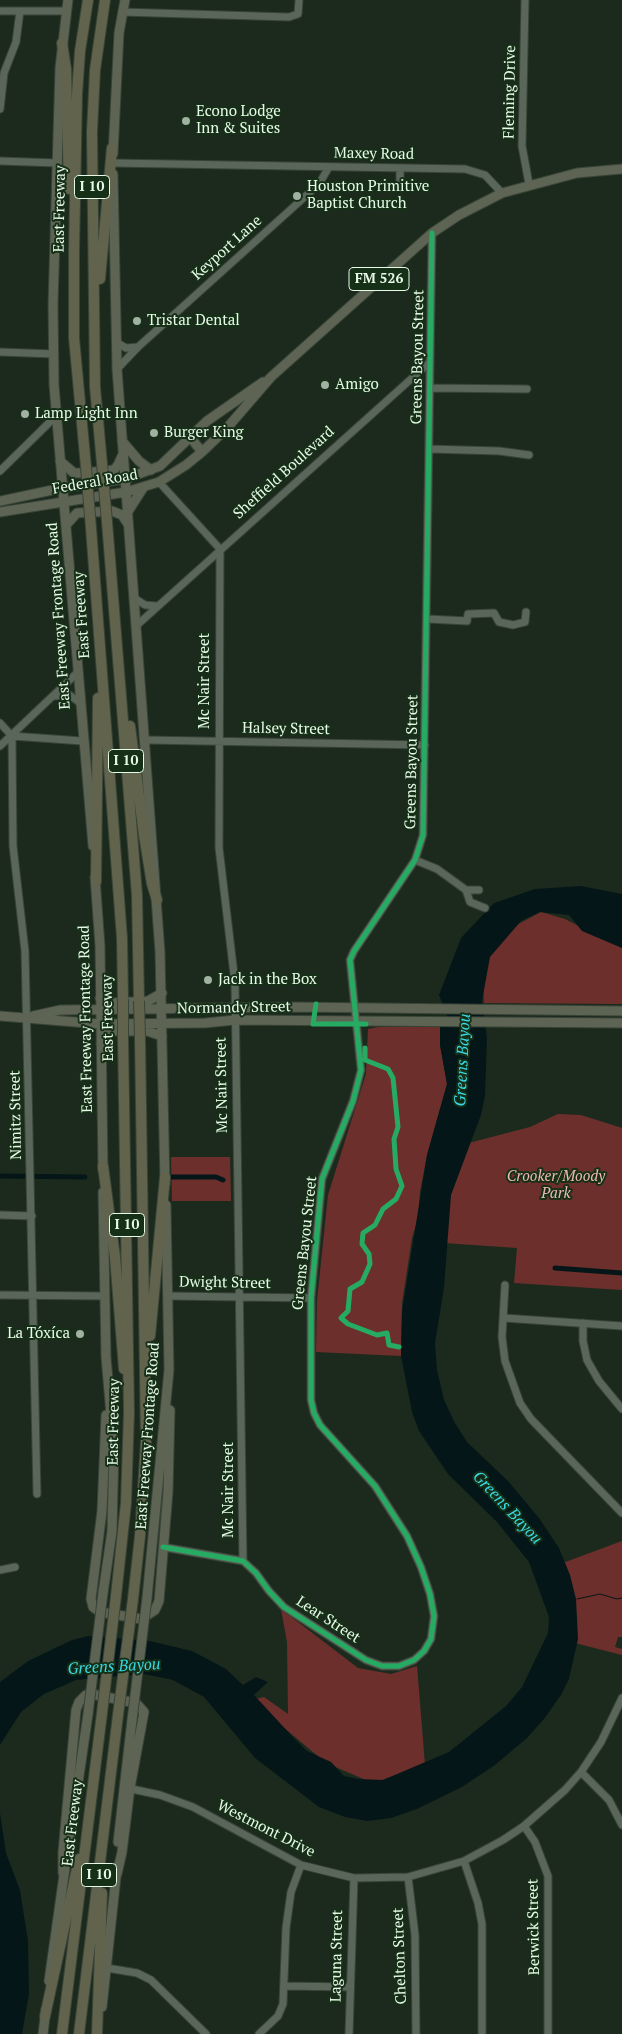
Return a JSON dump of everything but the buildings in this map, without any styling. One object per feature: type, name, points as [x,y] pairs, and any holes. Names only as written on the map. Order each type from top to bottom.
[{"type":"highway","name":"East Freeway","points":[[62,2034],[116,1596],[126,1503],[130,1412],[122,938],[91,528],[74,338],[76,94],[88,0]]},
{"type":"highway","name":"East Freeway","points":[[79,2034],[133,1599],[144,1488],[146,1374],[136,895],[95,375],[92,132],[95,70],[105,0]]},
{"type":"highway","points":[[62,43],[66,69],[69,200],[74,252]]},
{"type":"highway","points":[[95,375],[100,268],[112,148]]},
{"type":"highway","points":[[114,604],[144,835],[152,884],[157,900]]},
{"type":"highway","points":[[96,882],[99,634]]},
{"type":"highway","points":[[103,1166],[115,1257],[121,1350],[130,1412]]},
{"type":"highway","points":[[146,1374],[165,1176]]},
{"type":"highway","points":[[97,2034],[104,1833]]},
{"type":"highway","points":[[45,2016],[74,1876],[87,1835]]},
{"type":"main road","name":"East Freeway Frontage Road","points":[[43,2034],[64,1873],[77,1804],[112,1532],[114,1449],[106,1357],[104,1296],[101,1043],[96,882],[82,741],[60,461],[54,354],[60,68],[68,0]]},
{"type":"main road","name":"East Freeway Frontage Road","points":[[125,0],[122,12],[112,148],[116,342],[127,513],[146,740],[162,993],[161,1023],[170,1370],[147,1598],[132,1720],[127,1788]]},
{"type":"main road","name":"FM 526","points":[[502,193],[529,184],[577,173],[622,169]]},
{"type":"main road","name":"Federal Road","points":[[0,512],[126,492],[144,488],[170,476],[202,452],[240,413],[271,377],[432,233],[459,215],[502,193]]},
{"type":"main road","name":"Federal Road","points":[[0,501],[62,488],[125,480],[156,468],[207,420],[271,377]]},
{"type":"main road","points":[[232,403],[240,413]]},
{"type":"main road","points":[[190,437],[202,452]]},
{"type":"main road","points":[[122,441],[139,461],[156,468],[159,482]]},
{"type":"main road","points":[[60,461],[74,473],[110,470],[118,466],[123,454]]},
{"type":"main road","points":[[127,513],[144,488]]},
{"type":"main road","points":[[66,525],[77,514],[112,511],[122,515],[128,524]]},
{"type":"main road","points":[[100,998],[113,1003],[148,1001],[162,993]]},
{"type":"main road","name":"Normandy Street","points":[[28,1017],[60,1010],[234,1008],[428,1008],[622,1012]]},
{"type":"main road","name":"Normandy Street","points":[[0,1016],[100,1024],[206,1023],[235,1020],[431,1020],[622,1023]]},
{"type":"main road","points":[[101,1043],[104,1036],[113,1031],[147,1031],[162,1036]]},
{"type":"main road","points":[[106,1357],[104,1477],[90,1592],[93,1607],[100,1612],[141,1619],[155,1610],[159,1601],[171,1440],[170,1370]]},
{"type":"main road","points":[[64,1873],[63,1852],[76,1710],[79,1702],[86,1695],[96,1695],[136,1704],[144,1712],[127,1788],[122,1852],[117,1874],[110,1968],[97,2034]]},
{"type":"street","points":[[122,12],[289,17],[298,14],[299,0]]},
{"type":"street","name":"Fleming Drive","points":[[525,0],[522,146],[529,184]]},
{"type":"street","points":[[0,11],[67,11]]},
{"type":"street","points":[[0,109],[4,73],[16,42],[20,11]]},
{"type":"street","points":[[0,161],[58,162]]},
{"type":"street","name":"Maxey Road","points":[[113,163],[471,170],[485,175],[502,193]]},
{"type":"street","name":"Keyport Lane","points":[[117,370],[138,347],[319,184],[329,167]]},
{"type":"street","points":[[400,168],[400,182]]},
{"type":"street","name":"Greens Bayou Street","points":[[432,233],[428,620],[423,835],[415,860],[354,951],[350,960],[358,1020],[361,1070],[353,1101],[322,1178],[311,1298],[311,1400],[314,1413],[320,1424],[375,1486],[394,1514],[421,1567],[434,1616]]},
{"type":"street","points":[[116,342],[126,348],[138,347]]},
{"type":"street","points":[[0,352],[54,354]]},
{"type":"street","name":"Sheffield Boulevard","points":[[136,626],[430,362]]},
{"type":"street","points":[[430,388],[527,389]]},
{"type":"street","points":[[0,471],[57,415]]},
{"type":"street","points":[[42,431],[58,433]]},
{"type":"street","points":[[429,449],[499,451],[529,456]]},
{"type":"street","points":[[168,493],[170,476]]},
{"type":"street","points":[[159,482],[220,549]]},
{"type":"street","name":"Mc Nair Street","points":[[220,549],[219,848],[234,963],[243,1561]]},
{"type":"street","points":[[134,598],[145,605],[157,606]]},
{"type":"street","points":[[428,620],[467,621],[468,614],[494,613],[499,622],[513,625],[525,622],[526,612]]},
{"type":"street","points":[[0,746],[77,673]]},
{"type":"street","points":[[54,696],[68,694],[79,702]]},
{"type":"street","points":[[0,723],[12,736],[82,741]]},
{"type":"street","name":"Nimitz Street","points":[[12,736],[13,846],[24,935],[28,1017],[37,1494]]},
{"type":"street","name":"Halsey Street","points":[[146,740],[426,745]]},
{"type":"street","points":[[415,860],[437,869],[466,890],[470,902],[485,908]]},
{"type":"street","points":[[466,890],[479,890]]},
{"type":"street","points":[[0,1215],[32,1216]]},
{"type":"street","points":[[505,1286],[502,1337],[505,1361],[511,1383],[520,1403],[531,1419],[622,1513]]},
{"type":"street","points":[[0,1295],[104,1296]]},
{"type":"street","name":"Dwight Street","points":[[169,1296],[311,1298]]},
{"type":"street","points":[[504,1318],[622,1326]]},
{"type":"street","points":[[583,1323],[583,1341],[587,1360],[608,1393],[622,1409]]},
{"type":"street","points":[[163,1547],[243,1561]]},
{"type":"street","name":"Lear Street","points":[[243,1561],[256,1573],[268,1591],[284,1606],[366,1660],[382,1666],[399,1666],[414,1660],[424,1651],[432,1634],[434,1616]]},
{"type":"street","points":[[0,1570],[14,1567]]},
{"type":"street","name":"Westmont Drive","points":[[127,1788],[160,1795],[198,1810],[301,1864],[354,1878],[408,1877],[464,1861],[503,1840],[524,1826],[565,1790],[582,1772],[601,1742],[622,1698]]},
{"type":"street","points":[[582,1772],[609,1800],[622,1825]]},
{"type":"street","name":"Berwick Street","points":[[524,1826],[535,1842],[548,1876],[548,2034]]},
{"type":"street","points":[[464,1861],[478,1902],[482,1924],[482,2034]]},
{"type":"street","points":[[259,2034],[278,2016],[283,2004],[287,1921],[291,1892],[301,1864]]},
{"type":"street","name":"Chelton Street","points":[[408,1877],[415,1935],[416,2034]]},
{"type":"street","name":"Laguna Street","points":[[350,2034],[354,1878]]},
{"type":"street","points":[[110,1968],[137,1973],[150,1980],[206,2034]]},
{"type":"street","points":[[285,1986],[350,1987]]},
{"type":"green space","points":[[541,912],[565,919],[622,948],[622,1004],[484,1003],[482,974],[496,936]]},
{"type":"green space","points":[[440,1026],[440,1045],[447,1084],[427,1155],[420,1192],[418,1218],[412,1238],[402,1303],[401,1356],[316,1352],[317,1301],[328,1195],[366,1074],[368,1029],[378,1027]]},
{"type":"green space","name":"Crooker/Moody Park","points":[[558,1114],[581,1115],[622,1128],[622,1290],[514,1283],[517,1248],[444,1243],[447,1203],[465,1144],[530,1127]]},
{"type":"green space","points":[[171,1157],[230,1157],[231,1201],[172,1201]]},
{"type":"green space","points":[[622,1541],[622,1637],[618,1637],[615,1647],[622,1649],[622,1655],[571,1642],[560,1564]]},
{"type":"green space","points":[[281,1609],[358,1668],[391,1674],[417,1666],[425,1765],[373,1783],[326,1763],[251,1700],[264,1697],[288,1714],[287,1642]]},
{"type":"water","name":"Greens Bayou","points":[[581,886],[622,894],[622,948],[582,931],[569,915],[540,912],[521,921],[490,957],[482,1001],[487,1038],[485,1096],[481,1115],[451,1195],[444,1288],[435,1343],[437,1370],[444,1400],[455,1423],[467,1442],[508,1481],[539,1518],[559,1548],[570,1575],[576,1599],[578,1639],[569,1679],[561,1695],[544,1719],[527,1738],[495,1765],[462,1787],[417,1809],[391,1818],[367,1821],[345,1817],[319,1807],[255,1758],[204,1697],[173,1680],[144,1674],[76,1680],[44,1694],[21,1712],[0,1745],[0,1682],[28,1661],[72,1640],[88,1636],[150,1641],[192,1651],[226,1669],[243,1685],[256,1677],[268,1682],[254,1695],[291,1735],[307,1751],[331,1762],[344,1776],[358,1779],[383,1780],[449,1752],[506,1706],[522,1687],[548,1633],[549,1617],[529,1562],[497,1522],[448,1474],[419,1431],[412,1412],[401,1356],[402,1311],[427,1155],[447,1084],[440,1045],[440,1026],[448,1018],[439,995],[461,938],[494,903],[535,889]]},
{"type":"water","points":[[0,1813],[6,1853],[20,1890],[28,1941],[29,1994],[22,2034],[0,2034]]},
{"type":"waterway","points":[[0,1176],[85,1177]]},
{"type":"waterway","points":[[170,1177],[216,1177],[223,1180]]},
{"type":"waterway","points":[[555,1268],[622,1273]]},
{"type":"waterway","points":[[577,1599],[600,1594],[617,1599],[622,1598]]},
{"type":"cycle path","points":[[163,1547],[243,1561],[256,1573],[284,1607],[366,1660],[382,1666],[399,1666],[414,1660],[424,1651],[431,1639],[434,1616],[430,1594],[421,1567],[407,1536],[375,1486],[320,1425],[314,1413],[311,1400],[311,1298],[322,1179],[353,1101],[361,1070],[350,960],[354,951],[415,860],[423,835],[432,233]]},
{"type":"cycle path","points":[[316,1004],[313,1024],[366,1024]]},
{"type":"cycle path","points":[[365,1048],[365,1060],[388,1069],[393,1078],[398,1127],[394,1139],[396,1169],[402,1186],[396,1199],[383,1209],[375,1225],[363,1233],[362,1244],[369,1254],[370,1264],[362,1282],[350,1289],[348,1311],[341,1318],[348,1324],[377,1335],[387,1333],[389,1345],[399,1347]]},
{"type":"place","name":"Econo Lodge Inn & Suites","points":[[186,121]]},
{"type":"place","name":"Houston Primitive Baptist Church","points":[[297,196]]},
{"type":"place","name":"Tristar Dental","points":[[137,321]]},
{"type":"place","name":"Amigo","points":[[325,385]]},
{"type":"place","name":"Lamp Light Inn","points":[[25,414]]},
{"type":"place","name":"Burger King","points":[[154,433]]},
{"type":"place","name":"Jack in the Box","points":[[208,980]]},
{"type":"place","name":"La Tóxíca","points":[[80,1334]]}]
